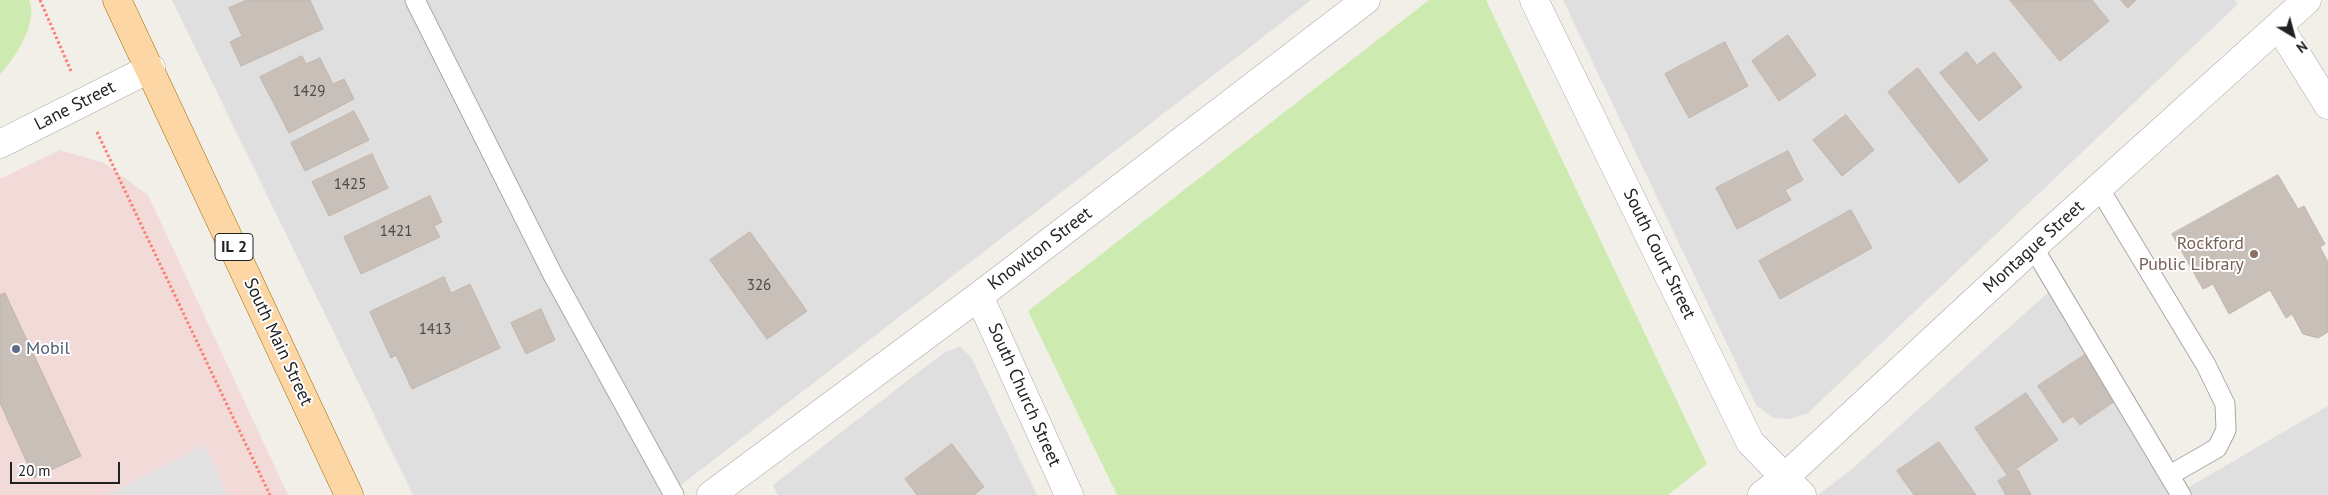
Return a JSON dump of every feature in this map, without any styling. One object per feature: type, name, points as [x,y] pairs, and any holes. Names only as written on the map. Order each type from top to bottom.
[{"type":"main road","name":"South Main Street","points":[[118,0],[349,495]]},
{"type":"street","name":"Knowlton Street","points":[[711,495],[979,296],[1366,0]]},
{"type":"street","name":"South Court Street","points":[[1534,0],[1750,442],[1794,486]]},
{"type":"street","name":"Montague Street","points":[[1762,495],[1794,486],[2033,247],[2307,0]]},
{"type":"street","points":[[2279,26],[2328,105]]},
{"type":"street","name":"Lane Street","points":[[0,144],[151,68]]},
{"type":"street","name":"South Church Street","points":[[979,296],[1069,495]]},
{"type":"lane","points":[[414,0],[553,275],[674,495]]},
{"type":"lane","points":[[2099,188],[2206,365],[2225,404],[2226,430],[2217,448],[2170,476]]},
{"type":"lane","points":[[2033,247],[2181,495]]},
{"type":"path","points":[[40,0],[114,172],[270,495]]},
{"type":"shaded area","points":[[172,0],[1311,0],[668,495],[413,495]]},
{"type":"shaded area","points":[[1563,0],[2235,0],[2238,4],[1808,413],[1790,419],[1773,418],[1756,405]]},
{"type":"shaded area","points":[[60,150],[104,163],[148,195],[288,495],[0,495],[0,179]]},
{"type":"shaded area","points":[[2054,287],[2177,494],[2328,406],[2328,495],[1818,495],[1852,469]]},
{"type":"shaded area","points":[[960,346],[971,357],[1037,495],[778,495],[773,485],[942,354]]},
{"type":"shaded area","points":[[205,445],[227,495],[105,495]]},
{"type":"green space","points":[[0,0],[29,0],[31,18],[18,50],[0,74]]},
{"type":"green space","points":[[1429,0],[1486,0],[1707,464],[1668,495],[1117,495],[1028,311]]},
{"type":"building","points":[[247,0],[310,0],[323,29],[241,66],[230,42],[242,36],[229,8]]},
{"type":"building","points":[[2010,0],[2092,0],[2109,21],[2060,61]]},
{"type":"building","points":[[2121,0],[2136,0],[2128,8]]},
{"type":"building","points":[[1788,35],[1816,75],[1779,101],[1752,61]]},
{"type":"building","points":[[1725,42],[1748,86],[1689,118],[1665,74]]},
{"type":"building","points":[[1967,52],[1977,65],[1994,52],[2022,87],[1979,121],[1940,73]]},
{"type":"building","points":[[302,56],[306,64],[320,58],[333,84],[344,79],[354,99],[289,133],[260,77]]},
{"type":"building","points":[[1918,68],[1988,160],[1959,183],[1888,92]]},
{"type":"building","points":[[354,111],[369,140],[305,171],[291,143]]},
{"type":"building","points":[[1846,115],[1874,150],[1842,176],[1813,140]]},
{"type":"building","points":[[1788,151],[1803,180],[1785,190],[1791,200],[1737,229],[1716,188]]},
{"type":"building","points":[[372,154],[388,188],[329,216],[312,182]]},
{"type":"building","name":"Rockford Public Library","points":[[2278,175],[2298,209],[2304,206],[2325,244],[2320,247],[2328,262],[2328,332],[2318,338],[2303,334],[2292,314],[2286,318],[2270,290],[2229,314],[2213,284],[2203,289],[2172,234]]},
{"type":"building","points":[[430,196],[442,222],[434,226],[440,237],[361,274],[344,237]]},
{"type":"building","points":[[1851,210],[1872,248],[1780,299],[1759,261]]},
{"type":"building","points":[[750,232],[807,311],[767,339],[710,260]]},
{"type":"building","points":[[444,277],[451,293],[470,284],[500,348],[412,389],[396,355],[391,358],[370,312]]},
{"type":"building","name":"Mobil","points":[[5,293],[81,456],[34,478],[0,403],[0,295]]},
{"type":"building","points":[[541,309],[555,340],[526,354],[511,323]]},
{"type":"building","points":[[2086,354],[2118,399],[2080,425],[2073,416],[2063,423],[2038,386]]},
{"type":"building","points":[[2026,393],[2058,440],[2007,475],[1975,428]]},
{"type":"building","points":[[1939,442],[1976,495],[1914,495],[1897,471]]},
{"type":"building","points":[[952,444],[984,487],[974,495],[917,495],[905,479]]},
{"type":"building","points":[[2018,470],[2031,495],[2006,495],[1998,481]]},
{"type":"place","name":"Rockford Public Library","points":[[2254,254]]},
{"type":"place","name":"Mobil","points":[[16,349]]}]
